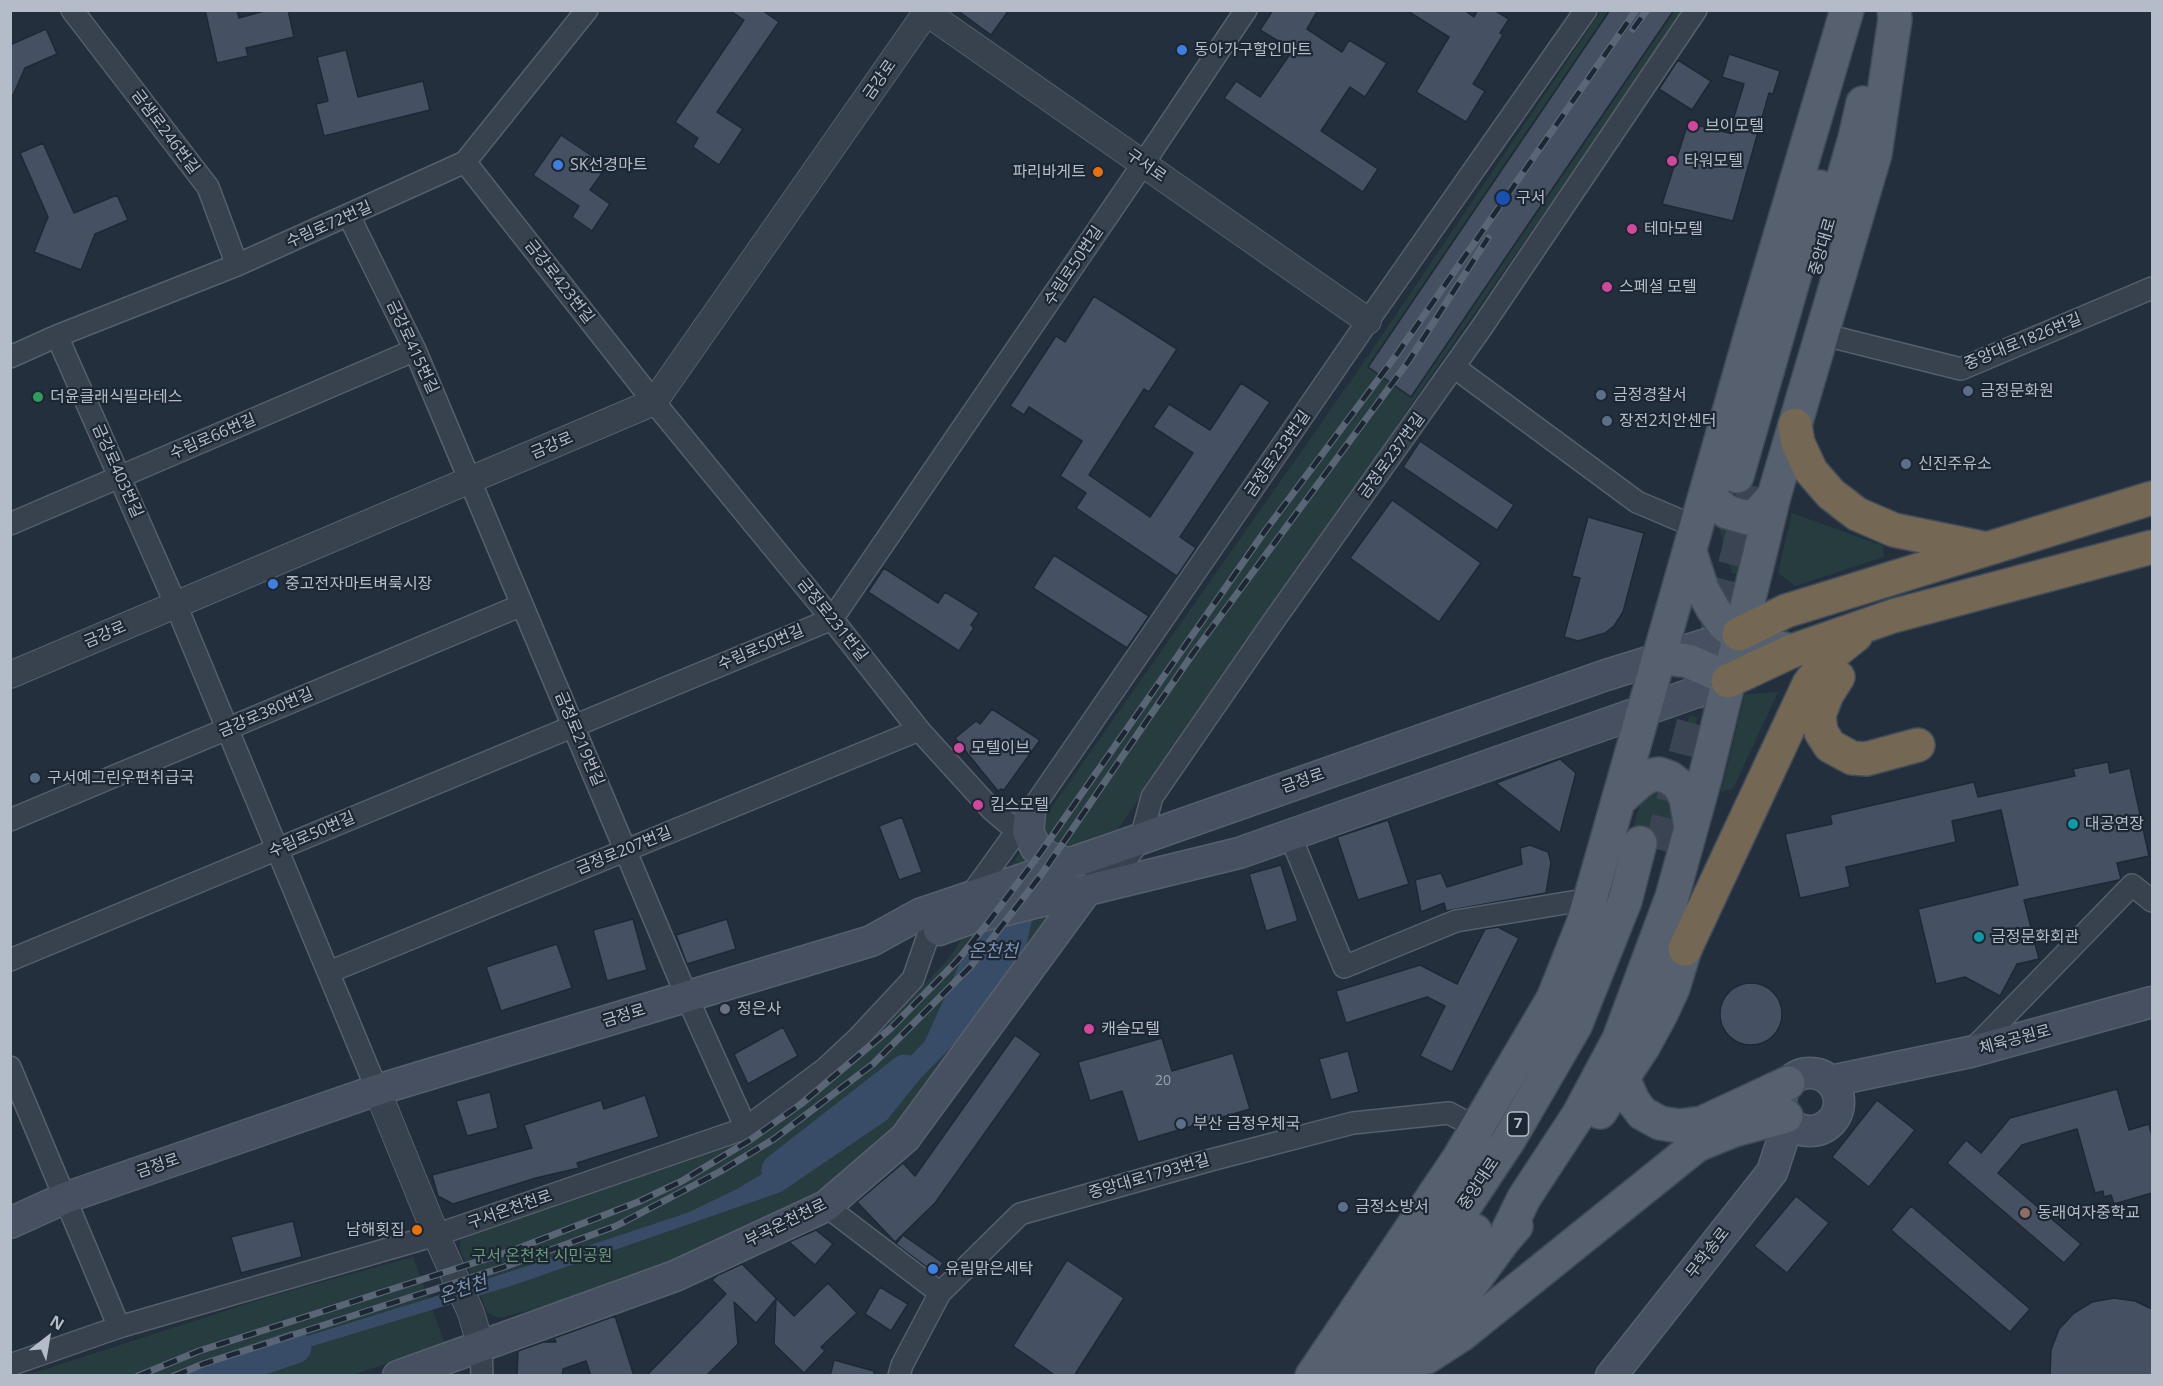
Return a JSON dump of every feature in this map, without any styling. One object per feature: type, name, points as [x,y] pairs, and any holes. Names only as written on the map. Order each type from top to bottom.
[{"type":"highway","points":[[1795,425],[1798,443],[1810,471],[1831,494],[1857,514],[1894,530],[1986,549]]},
{"type":"highway","points":[[1739,634],[1786,611],[2152,498]]},
{"type":"highway","points":[[2093,562],[2152,541]]},
{"type":"highway","points":[[1728,681],[1791,651],[1893,616],[2152,547]]},
{"type":"highway","points":[[2093,562],[2152,554]]},
{"type":"highway","points":[[1893,616],[1877,628],[1856,651],[1827,694],[1819,715],[1819,727],[1823,738],[1830,746],[1852,758],[1866,759],[1918,745]]},
{"type":"highway","points":[[1685,949],[1815,674],[1831,655],[1852,638],[1866,628],[1893,616]]},
{"type":"main road","points":[[1503,1241],[1524,1198],[1579,1114],[1619,1039],[1672,897],[1739,634],[1744,483],[1754,324],[1847,10]]},
{"type":"main road","name":"중앙대로","points":[[1744,483],[1835,133],[1863,10]]},
{"type":"main road","name":"중앙대로","points":[[1744,483],[1855,138],[1883,10]]},
{"type":"main road","points":[[1312,1376],[1459,1158],[1552,999],[1583,924],[1693,539],[1795,425],[1875,154],[1895,19],[1894,10]]},
{"type":"main road","points":[[1693,539],[1698,578],[1713,609],[1724,624],[1739,634],[1773,648],[1791,651]]},
{"type":"main road","name":"금정로","points":[[10,1223],[65,1198],[377,1090],[871,941],[929,933],[976,902],[1069,864],[1659,657],[1739,634]]},
{"type":"main road","points":[[1659,657],[1688,661],[1728,681]]},
{"type":"main road","name":"금정로","points":[[871,941],[920,914],[976,902],[1081,892],[1239,853],[1728,681]]},
{"type":"main road","points":[[1407,1371],[1503,1241],[1542,1197],[1623,1078],[1661,1014],[1673,988],[1685,949],[1691,829],[1686,798],[1679,785],[1659,774],[1638,783],[1619,800]]},
{"type":"main road","points":[[1023,822],[1036,848],[1049,857],[1069,864]]},
{"type":"main road","name":"중앙대로","points":[[1341,1376],[1447,1232],[1510,1138],[1575,1026],[1625,901],[1650,846],[1645,905],[1594,1031],[1532,1145],[1377,1376]]},
{"type":"main road","name":"부곡온천천로","points":[[398,1376],[481,1361],[675,1276],[826,1206],[905,1138],[1081,892]]},
{"type":"main road","name":"체육공원로","points":[[1835,1092],[1875,1071],[1970,1052],[2152,1002]]},
{"type":"main road","points":[[1407,1371],[1461,1335],[1697,1145],[1734,1130],[1796,1122],[1824,1127],[1832,1122],[1838,1110],[1835,1092],[1823,1076],[1809,1073],[1796,1077],[1788,1083],[1702,1123],[1679,1126],[1660,1124],[1642,1113],[1633,1101],[1623,1078]]},
{"type":"main road","points":[[1788,1083],[1782,1100],[1796,1122]]},
{"type":"main road","name":"무학송로","points":[[1611,1376],[1772,1172],[1796,1122]]},
{"type":"street","name":"금샘로246번길","points":[[72,10],[208,187],[237,265]]},
{"type":"street","name":"수림로72번길","points":[[10,357],[57,336],[237,265],[465,162],[587,10]]},
{"type":"street","name":"수림로50번길","points":[[10,960],[832,618],[1143,165],[1246,10]]},
{"type":"street","name":"금정로233번길","points":[[976,902],[1023,822],[1368,321],[1586,10]]},
{"type":"street","name":"금정로237번길","points":[[1081,892],[1100,871],[1126,860],[1141,838],[1152,797],[1454,367],[1696,10]]},
{"type":"street","name":"구서로","points":[[926,11],[1368,321]]},
{"type":"street","name":"금강로","points":[[10,675],[654,402],[926,11]]},
{"type":"street","name":"금강로423번길","points":[[465,162],[654,402]]},
{"type":"street","name":"금강로415번길","points":[[349,216],[415,350],[470,481]]},
{"type":"street","name":"중앙대로1826번길","points":[[1821,334],[1961,369],[2152,288]]},
{"type":"street","name":"금강로403번길","points":[[57,336],[176,605]]},
{"type":"street","name":"수림로66번길","points":[[10,524],[415,350]]},
{"type":"street","points":[[1454,367],[1637,502],[1693,539]]},
{"type":"street","name":"금정로231번길","points":[[654,402],[832,618],[919,730],[991,809],[1023,822]]},
{"type":"street","name":"금정로219번길","points":[[470,481],[687,997],[746,1128]]},
{"type":"street","points":[[176,605],[438,1240],[471,1314],[481,1361]]},
{"type":"street","name":"금강로380번길","points":[[10,820],[522,605]]},
{"type":"street","name":"금정로207번길","points":[[329,972],[919,730]]},
{"type":"street","points":[[1290,835],[1344,967],[1456,921],[1590,899]]},
{"type":"street","points":[[1970,1052],[2132,885],[2152,901]]},
{"type":"street","name":"구서온천천로","points":[[10,1365],[118,1326],[438,1240],[746,1128],[826,1068],[858,1038],[913,979],[929,933]]},
{"type":"street","points":[[10,1067],[118,1326]]},
{"type":"street","name":"중앙대로1793번길","points":[[899,1376],[902,1365],[940,1293],[1020,1214],[1353,1123],[1449,1113],[1477,1128]]},
{"type":"street","points":[[826,1206],[940,1293]]},
{"type":"green space","name":"구서 온천천 시민공원","points":[[1601,11],[1684,11],[1410,406],[1298,574],[997,1000],[892,1139],[840,1184],[715,1248],[559,1303],[498,1318],[488,1313],[460,1250],[461,1234],[774,1113],[884,1027],[950,957],[978,913],[1357,372]]},
{"type":"green space","points":[[1792,513],[1883,546],[1884,557],[1795,586],[1778,573]]},
{"type":"green space","points":[[1719,526],[1752,533],[1742,573],[1732,573]]},
{"type":"green space","points":[[1778,692],[1733,789],[1721,792],[1745,694]]},
{"type":"green space","points":[[1691,715],[1697,718],[1688,756],[1670,750]]},
{"type":"green space","points":[[1654,793],[1667,795],[1671,805],[1671,844],[1661,838],[1630,836],[1641,802]]},
{"type":"green space","points":[[413,1257],[445,1344],[353,1375],[24,1376],[268,1297]]},
{"type":"water","name":"온천천","points":[[1032,920],[1025,951],[978,1019],[919,1080],[887,1120],[781,1192],[514,1285],[316,1345],[194,1375],[178,1376],[427,1299],[687,1213],[737,1189],[847,1122],[925,1041],[976,927]]},
{"type":"building","points":[[205,10],[237,10],[239,18],[268,10],[288,10],[294,37],[246,48],[248,56],[217,63]]},
{"type":"building","points":[[729,10],[762,10],[779,22],[717,112],[743,129],[719,165],[693,147],[698,138],[675,122],[744,20]]},
{"type":"building","points":[[957,10],[1009,10],[991,35]]},
{"type":"building","points":[[1273,10],[1318,10],[1307,29],[1342,52],[1349,40],[1387,63],[1365,97],[1350,87],[1321,131],[1378,169],[1363,192],[1224,98],[1236,81],[1260,97],[1293,50],[1260,30]]},
{"type":"building","points":[[1406,10],[1464,10],[1474,17],[1478,10],[1494,10],[1509,19],[1500,33],[1503,35],[1473,84],[1485,91],[1466,122],[1416,92],[1449,37]]},
{"type":"building","points":[[1610,10],[1674,10],[1411,397],[1368,367]]},
{"type":"building","points":[[46,29],[57,54],[25,68],[10,102],[10,45]]},
{"type":"building","points":[[346,50],[358,97],[423,81],[430,110],[324,136],[316,104],[328,101],[317,57]]},
{"type":"building","points":[[1729,54],[1780,71],[1773,94],[1769,93],[1733,221],[1662,204],[1688,123],[1729,133],[1744,84],[1722,77]]},
{"type":"building","points":[[1678,60],[1711,81],[1692,110],[1659,89]]},
{"type":"building","points":[[561,135],[607,166],[590,190],[610,204],[592,231],[572,217],[579,206],[533,175]]},
{"type":"building","points":[[43,143],[74,213],[117,195],[128,220],[95,234],[81,270],[34,252],[48,217],[20,153]]},
{"type":"building","points":[[1094,296],[1177,349],[1149,392],[1144,389],[1089,475],[1150,517],[1193,453],[1153,427],[1169,404],[1210,430],[1241,383],[1270,402],[1180,537],[1196,548],[1177,576],[1076,508],[1086,493],[1060,476],[1082,441],[1029,407],[1024,415],[1010,406],[1056,336],[1065,342]]},
{"type":"building","points":[[1420,441],[1514,505],[1497,530],[1403,467]]},
{"type":"building","points":[[1392,500],[1481,563],[1439,622],[1350,558]]},
{"type":"building","points":[[1588,517],[1644,533],[1623,612],[1614,626],[1605,633],[1578,641],[1564,637],[1580,578],[1572,576]]},
{"type":"building","points":[[1054,555],[1149,616],[1127,648],[1033,588]]},
{"type":"building","points":[[884,568],[938,603],[945,592],[979,613],[971,625],[974,628],[959,651],[868,592]]},
{"type":"building","points":[[992,709],[1040,740],[1004,790],[998,791],[955,738],[976,721],[980,724]]},
{"type":"building","points":[[1560,759],[1576,773],[1560,833],[1496,783]]},
{"type":"building","points":[[2108,762],[2110,773],[2130,768],[2149,856],[2117,863],[2121,879],[2119,880],[2024,900],[2039,959],[2017,964],[2000,996],[1965,977],[1936,984],[1918,909],[2018,885],[2001,810],[1952,821],[1956,842],[1846,867],[1850,887],[1800,898],[1785,834],[1832,824],[1830,815],[1974,782],[1978,797],[2075,776],[2073,769]]},
{"type":"building","points":[[902,817],[922,872],[899,880],[879,826]]},
{"type":"building","points":[[1388,820],[1409,884],[1358,900],[1337,837]]},
{"type":"building","points":[[1530,845],[1548,852],[1551,862],[1546,893],[1446,911],[1444,903],[1421,912],[1415,880],[1441,873],[1447,887],[1522,864],[1520,848]]},
{"type":"building","points":[[1281,865],[1298,921],[1266,931],[1249,874]]},
{"type":"building","points":[[633,919],[647,970],[607,981],[593,930]]},
{"type":"building","points":[[727,919],[736,949],[687,964],[676,935]]},
{"type":"building","points":[[1498,927],[1519,938],[1452,1072],[1420,1056],[1445,1006],[1427,997],[1346,1023],[1336,991],[1420,965],[1457,984],[1485,929]]},
{"type":"building","points":[[557,944],[572,988],[501,1011],[486,967]]},
{"type":"building","points":[[1751,983],[1768,988],[1773,992],[1777,997],[1782,1014],[1777,1031],[1773,1036],[1768,1040],[1751,1045],[1734,1040],[1729,1036],[1725,1031],[1720,1014],[1725,997],[1729,992],[1734,988]]},
{"type":"building","points":[[783,1027],[798,1056],[748,1084],[734,1054]]},
{"type":"building","points":[[1015,1035],[1041,1054],[935,1203],[895,1242],[857,1202],[903,1163],[915,1176]]},
{"type":"building","points":[[1162,1038],[1172,1071],[1233,1053],[1250,1109],[1138,1142],[1122,1091],[1090,1101],[1078,1062]]},
{"type":"building","points":[[1348,1051],[1359,1092],[1331,1100],[1319,1059]]},
{"type":"building","name":"동래여자중학교","points":[[2117,1089],[2129,1130],[2149,1124],[2152,1137],[2152,1193],[2114,1204],[2111,1195],[2104,1197],[2103,1191],[2095,1193],[2077,1129],[2022,1145],[1998,1173],[2081,1244],[2064,1263],[1947,1163],[1966,1140],[1981,1153],[2010,1118]]},
{"type":"building","points":[[490,1092],[498,1128],[467,1136],[456,1101]]},
{"type":"building","points":[[645,1095],[659,1137],[577,1163],[579,1168],[536,1178],[453,1204],[438,1196],[432,1175],[532,1148],[524,1125],[601,1100],[604,1109]]},
{"type":"building","points":[[1877,1100],[1915,1130],[1869,1187],[1832,1157]]},
{"type":"building","points":[[1796,1196],[1829,1223],[1787,1273],[1754,1246]]},
{"type":"building","points":[[1911,1206],[2030,1309],[2010,1332],[1891,1230]]},
{"type":"building","points":[[293,1221],[302,1257],[241,1273],[231,1237]]},
{"type":"building","points":[[816,1230],[833,1244],[815,1265],[789,1242]]},
{"type":"building","points":[[903,1235],[943,1263],[936,1274],[896,1244]]},
{"type":"building","points":[[1067,1260],[1124,1298],[1074,1376],[1056,1376],[1013,1346]]},
{"type":"building","points":[[742,1264],[794,1316],[828,1283],[857,1313],[821,1347],[825,1351],[804,1373],[774,1344],[776,1299],[756,1323],[734,1302],[738,1344],[706,1376],[646,1376],[726,1294],[712,1280]]},
{"type":"building","points":[[880,1287],[908,1304],[891,1331],[865,1314]]},
{"type":"building","points":[[2114,1298],[2135,1301],[2152,1309],[2152,1376],[2050,1376],[2051,1350],[2059,1329],[2074,1313],[2092,1302]]},
{"type":"building","points":[[615,1316],[634,1376],[591,1376],[586,1361],[563,1369],[562,1376],[517,1376],[518,1351],[543,1342],[556,1342],[554,1338]]},
{"type":"building","points":[[834,1360],[874,1371],[874,1376],[830,1376]]},
{"type":"waterway","name":"온천천","points":[[778,1170],[905,1071]]},
{"type":"waterway","name":"온천천","points":[[209,1376],[295,1347]]},
{"type":"tunnel","points":[[1660,850],[1756,482]]},
{"type":"railway","points":[[138,1376],[199,1351],[514,1250],[638,1202],[682,1181],[750,1140],[801,1104],[891,1028],[957,961],[1041,852],[1265,531],[1397,354],[1636,10]]},
{"type":"railway","points":[[1633,29],[1647,10]]},
{"type":"railway","points":[[174,1376],[203,1364],[504,1267],[616,1226],[721,1171],[774,1139],[873,1064],[971,966],[1041,875],[1194,652],[1408,362],[1488,238]]},
{"type":"place","name":"동아가구할인마트","points":[[1182,50]]},
{"type":"place","name":"브이모텔","points":[[1693,126]]},
{"type":"place","name":"타워모텔","points":[[1672,161]]},
{"type":"place","name":"SK선경마트","points":[[558,165]]},
{"type":"place","name":"파리바게트","points":[[1098,172]]},
{"type":"place","name":"구서","points":[[1503,198]]},
{"type":"place","name":"테마모텔","points":[[1632,229]]},
{"type":"place","name":"스페셜 모텔","points":[[1607,287]]},
{"type":"place","name":"금정문화원","points":[[1968,391]]},
{"type":"place","name":"금정경찰서","points":[[1601,395]]},
{"type":"place","name":"더윤클래식필라테스","points":[[38,397]]},
{"type":"place","name":"장전2치안센터","points":[[1607,421]]},
{"type":"place","name":"신진주유소","points":[[1906,464]]},
{"type":"place","name":"중고전자마트벼룩시장","points":[[273,584]]},
{"type":"place","name":"모텔이브","points":[[959,748]]},
{"type":"place","name":"구서예그린우편취급국","points":[[35,778]]},
{"type":"place","name":"킴스모텔","points":[[978,805]]},
{"type":"place","name":"대공연장","points":[[2073,824]]},
{"type":"place","name":"금정문화회관","points":[[1979,937]]},
{"type":"place","name":"정은사","points":[[725,1009]]},
{"type":"place","name":"캐슬모텔","points":[[1089,1029]]},
{"type":"place","name":"부산 금정우체국","points":[[1181,1124]]},
{"type":"place","name":"금정소방서","points":[[1343,1207]]},
{"type":"place","name":"동래여자중학교","points":[[2025,1213]]},
{"type":"place","name":"남해횟집","points":[[417,1230]]},
{"type":"place","name":"유림맑은세탁","points":[[933,1269]]}]
